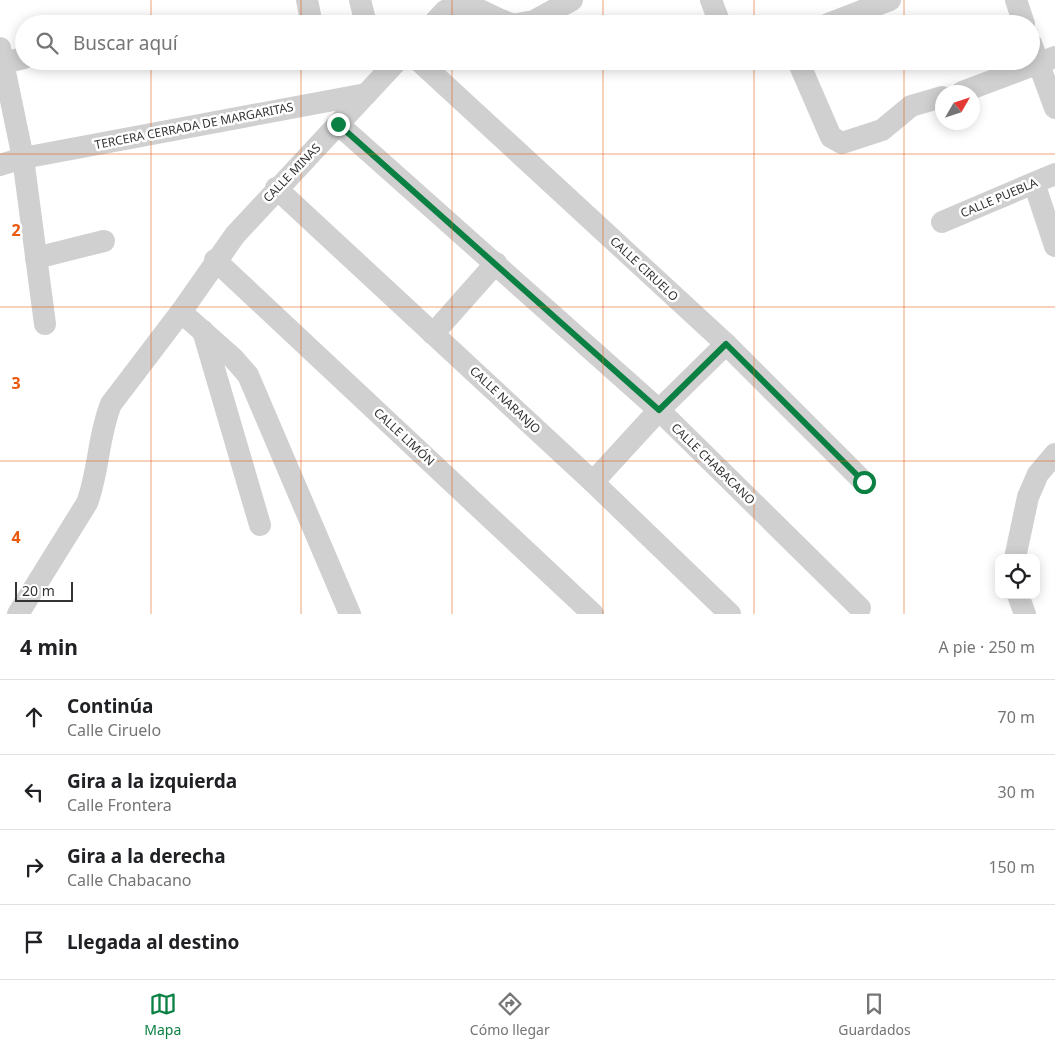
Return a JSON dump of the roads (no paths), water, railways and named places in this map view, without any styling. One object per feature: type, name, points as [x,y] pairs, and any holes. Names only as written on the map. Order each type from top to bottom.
[{"type":"street","points":[[360,0],[364,15]]},
{"type":"street","points":[[545,15],[572,0]]},
{"type":"street","points":[[711,0],[717,15]]},
{"type":"street","points":[[851,15],[890,0]]},
{"type":"street","points":[[1016,0],[1021,15]]},
{"type":"street","points":[[441,15],[460,2],[475,6],[491,15]]},
{"type":"street","points":[[1042,55],[1055,108]]},
{"type":"street","points":[[9,57],[45,324]]},
{"type":"street","name":"CALLE MINAS","points":[[18,614],[87,503],[92,489],[105,418],[111,404],[181,312],[215,260],[276,188],[338,124],[374,78],[385,70]]},
{"type":"street","name":"CALLE CIRUELO","points":[[429,70],[726,344],[864,482]]},
{"type":"street","points":[[802,70],[831,137],[836,141],[842,142],[882,130],[911,106],[935,99]]},
{"type":"street","points":[[977,85],[1010,70]]},
{"type":"street","name":"TERCERA CERRADA DE MARGARITAS","points":[[0,165],[23,158],[374,78]]},
{"type":"street","name":"CALLE CHABACANO","points":[[338,124],[659,410],[860,608]]},
{"type":"street","name":"CALLE PUEBLA","points":[[942,222],[1055,174]]},
{"type":"street","points":[[1034,182],[1055,246]]},
{"type":"street","name":"CALLE NARANJO","points":[[276,188],[594,482],[730,614]]},
{"type":"street","points":[[36,258],[104,241]]},
{"type":"street","name":"CALLE LIMÓN","points":[[215,260],[593,614]]},
{"type":"street","points":[[433,334],[496,263]]},
{"type":"street","points":[[181,312],[233,358],[248,374],[350,614]]},
{"type":"street","points":[[203,331],[260,525]]},
{"type":"street","points":[[594,482],[659,410],[726,344]]},
{"type":"street","points":[[1016,554],[1028,497],[1038,474],[1055,454]]},
{"type":"street","points":[[1019,599],[1025,614]]}]
